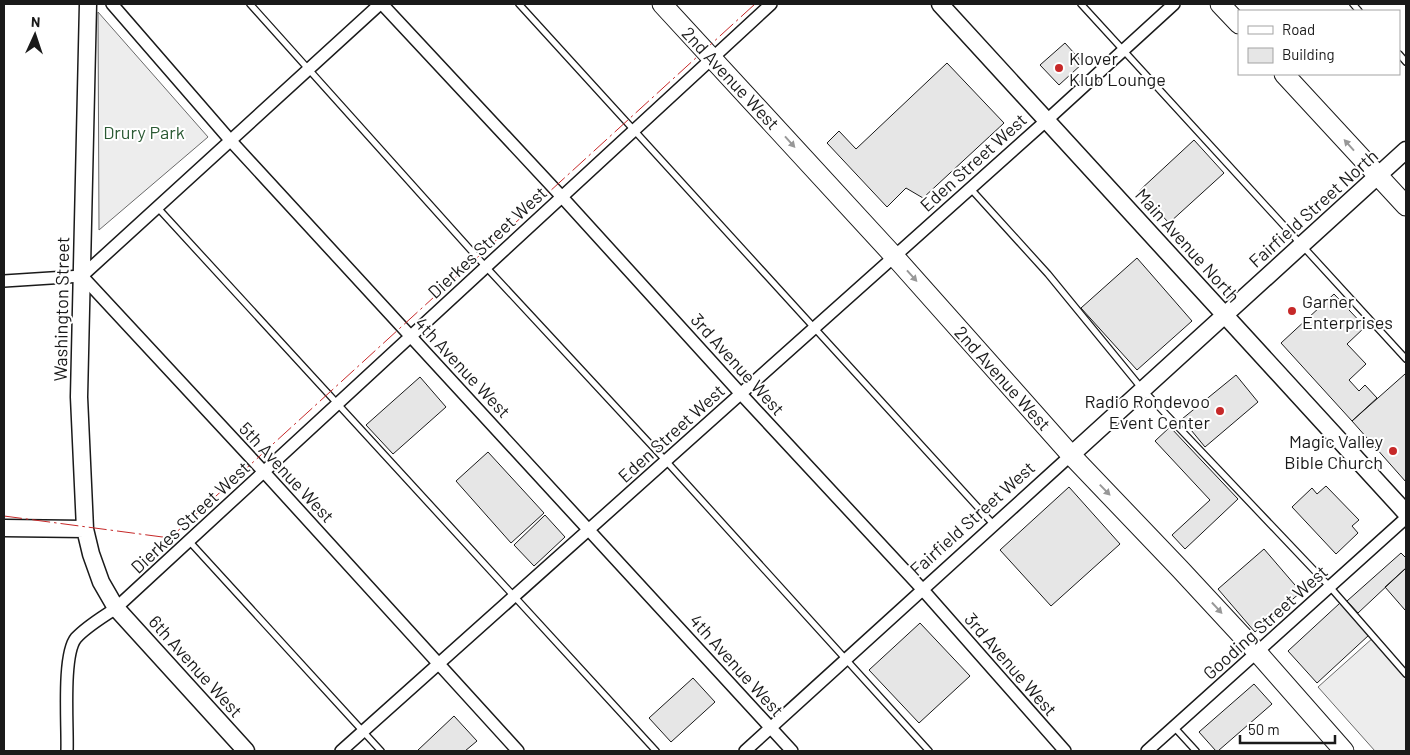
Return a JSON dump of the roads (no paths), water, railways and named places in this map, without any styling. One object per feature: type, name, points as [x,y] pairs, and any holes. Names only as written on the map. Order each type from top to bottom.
[{"type":"main road","name":"2nd Avenue West","points":[[662,4],[894,256],[1071,455],[1257,652],[1344,751]]},
{"type":"main road","points":[[1220,4],[1238,23]]},
{"type":"main road","points":[[1285,75],[1406,206]]},
{"type":"street","name":"Washington Street","points":[[88,4],[79,397],[85,529],[101,582],[116,608]]},
{"type":"street","name":"4th Avenue West","points":[[112,4],[230,140],[792,751]]},
{"type":"street","points":[[4,281],[82,276],[381,4]]},
{"type":"street","name":"3rd Avenue West","points":[[381,4],[562,197],[923,590],[1065,751]]},
{"type":"street","name":"Dierkes Street West","points":[[67,751],[66,692],[70,650],[75,639],[116,608],[771,4]]},
{"type":"street","name":"Main Avenue North","points":[[940,4],[1406,514]]},
{"type":"street","name":"Eden Street West","points":[[341,751],[1047,120],[1174,4]]},
{"type":"street","name":"Fairfield Street North","points":[[1225,315],[1406,150]]},
{"type":"street","name":"5th Avenue West","points":[[82,276],[264,472],[518,751]]},
{"type":"street","name":"Fairfield Street West","points":[[745,751],[1225,315]]},
{"type":"street","name":"Gooding Street West","points":[[1147,751],[1406,518]]},
{"type":"street","points":[[4,528],[85,529]]},
{"type":"street","name":"6th Avenue West","points":[[116,608],[246,751]]},
{"type":"lane","points":[[250,4],[486,267],[666,461],[929,751]]},
{"type":"lane","points":[[519,4],[994,525]]},
{"type":"lane","points":[[1081,4],[1406,359]]},
{"type":"lane","points":[[970,188],[1048,274],[1143,390],[1330,587],[1406,674]]},
{"type":"lane","points":[[157,207],[656,751]]},
{"type":"lane","points":[[189,541],[381,751]]},
{"type":"lane","points":[[1174,727],[1196,751]]},
{"type":"place","name":"Klover Klub Lounge","points":[[1059,68]]},
{"type":"place","name":"Garner Enterprises","points":[[1292,311]]},
{"type":"place","name":"Radio Rondevoo Event Center","points":[[1220,411]]},
{"type":"place","name":"Magic Valley Bible Church","points":[[1393,451]]},
{"type":"park label","name":"Drury Park","points":[[144,132]]}]
